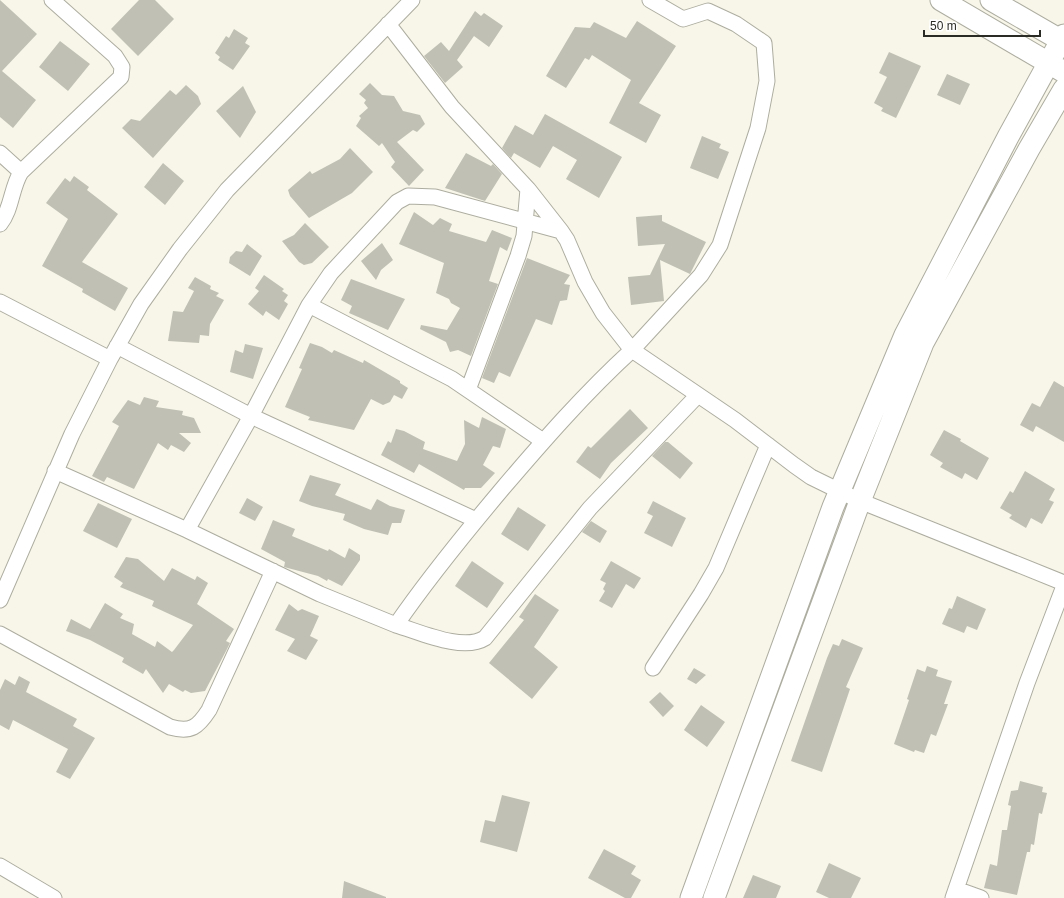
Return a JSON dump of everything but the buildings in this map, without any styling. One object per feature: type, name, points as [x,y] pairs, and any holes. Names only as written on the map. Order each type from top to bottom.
[{"type":"street","points":[[0,224],[8,206],[14,182],[21,172],[121,77],[122,67],[114,56],[52,0]]},
{"type":"street","points":[[0,600],[55,470],[110,359],[141,304],[180,249],[227,190],[412,0]]},
{"type":"street","points":[[396,625],[418,594],[476,520],[543,441],[594,385],[632,350],[701,275],[720,245],[758,128],[767,81],[764,43],[736,24],[708,11],[683,19],[650,0]]},
{"type":"street","points":[[941,0],[1056,67]]},
{"type":"street","points":[[691,898],[839,491],[905,335],[1056,67],[1063,39],[991,0]]},
{"type":"street","points":[[388,24],[452,108],[528,189],[561,231],[567,240],[585,282],[603,313],[632,350],[735,420],[800,469],[839,491],[1064,584],[954,894],[982,898]]},
{"type":"street","points":[[714,898],[860,500],[924,343],[1029,149],[1064,89]]},
{"type":"street","points":[[0,153],[21,172]]},
{"type":"street","points":[[468,390],[524,236],[528,189]]},
{"type":"street","points":[[187,530],[251,416],[309,305],[331,272],[397,202],[408,196],[435,197],[561,231]]},
{"type":"street","points":[[0,302],[110,359]]},
{"type":"street","points":[[309,305],[413,358],[468,390],[543,441]]},
{"type":"street","points":[[117,346],[251,416],[476,520]]},
{"type":"street","points":[[55,470],[187,530],[320,594],[396,625],[454,642],[478,642],[485,638],[590,508],[698,395]]},
{"type":"street","points":[[653,668],[716,568],[768,445]]},
{"type":"street","points":[[0,634],[170,727],[184,731],[198,724],[209,710],[273,571]]},
{"type":"street","points":[[0,866],[54,898]]}]
